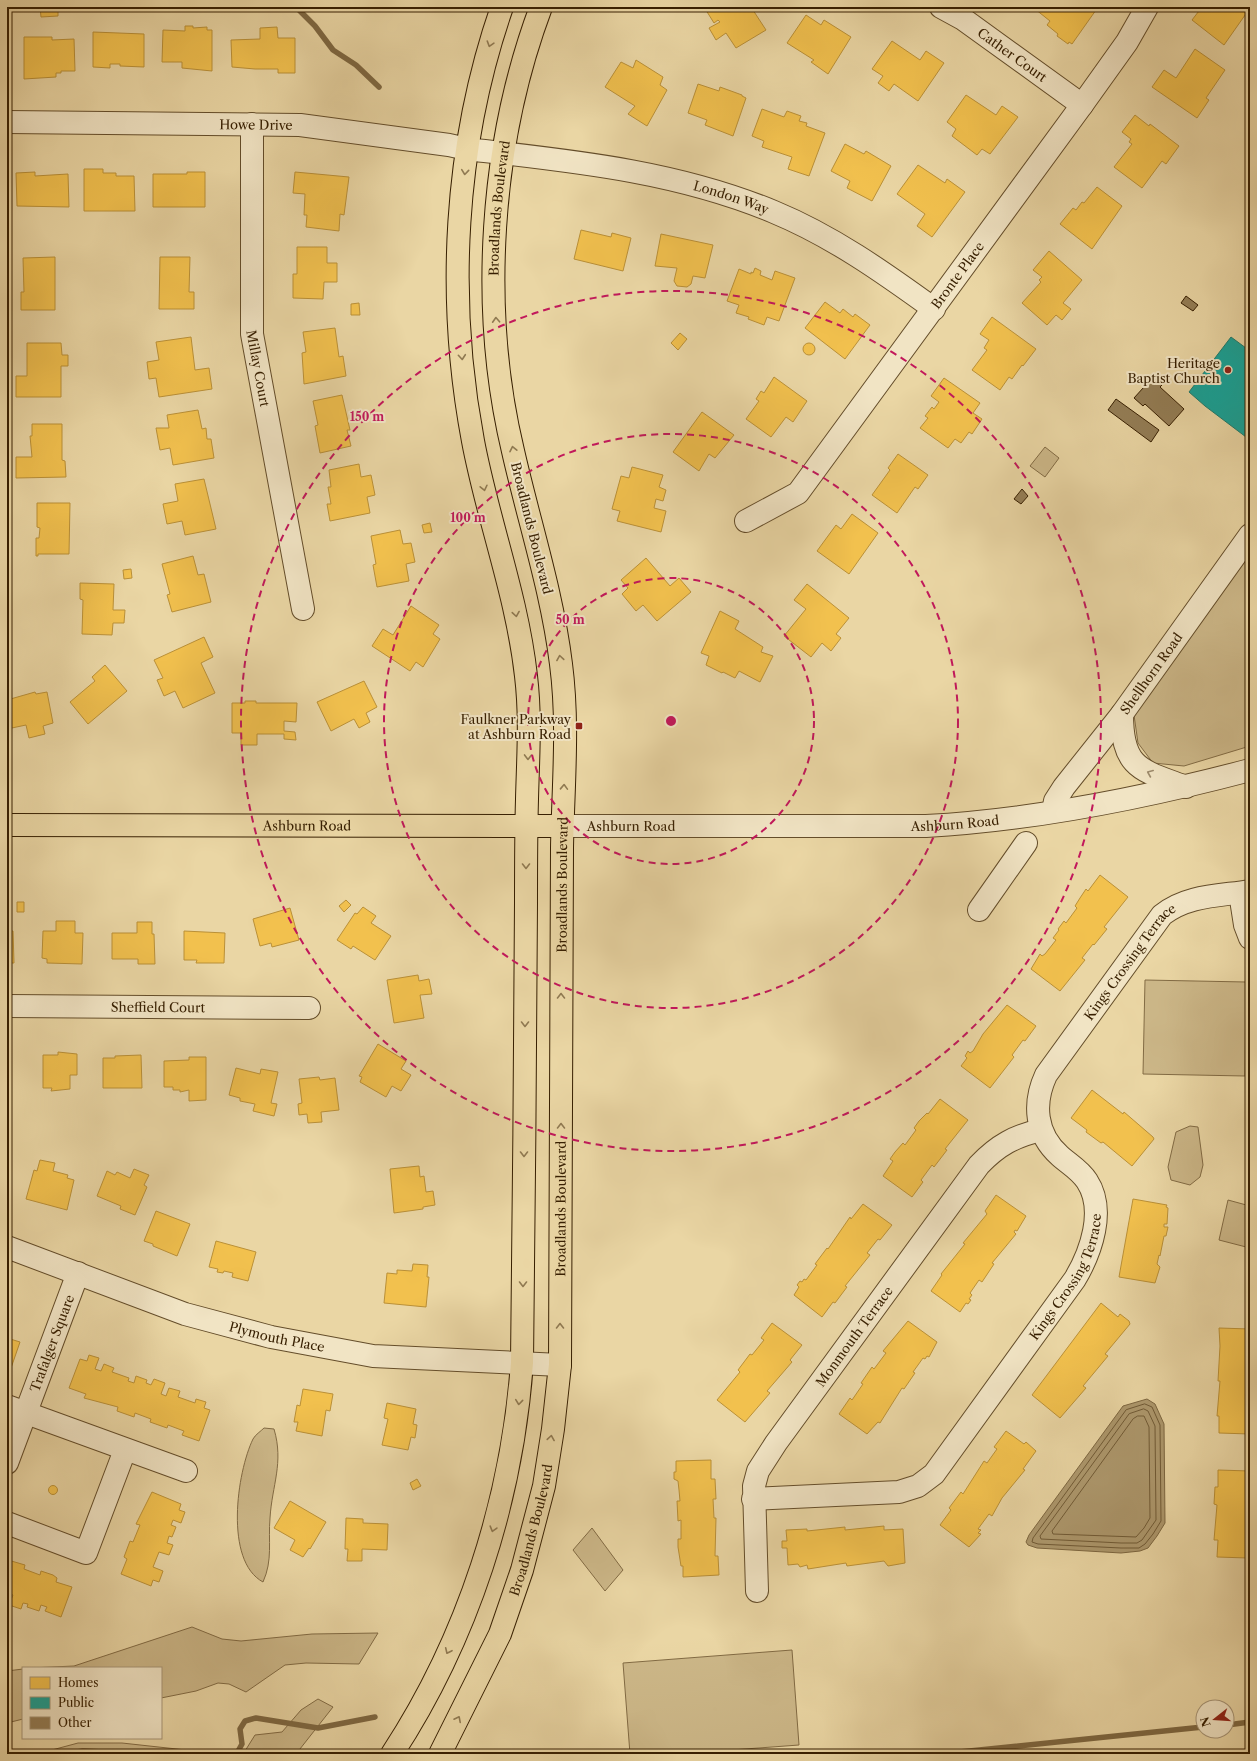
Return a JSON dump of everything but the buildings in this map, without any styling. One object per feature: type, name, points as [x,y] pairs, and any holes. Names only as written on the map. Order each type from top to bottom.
[{"type":"main road","points":[[392,1754],[439,1670],[466,1611],[486,1552],[506,1484],[515,1438],[522,1363],[526,827],[529,728],[526,675],[512,591],[485,494],[473,443],[466,395],[458,314],[458,261],[467,149],[481,80],[502,7]]},
{"type":"main road","name":"Broadlands Boulevard","points":[[440,1754],[500,1634],[522,1570],[544,1486],[560,1365],[562,826],[564,772],[561,665],[542,563],[512,450],[503,396],[497,345],[494,294],[498,198],[504,153],[520,75],[533,28],[541,7]]},
{"type":"main road","name":"Ashburn Road","points":[[7,825],[562,826]]},
{"type":"street","name":"Cather Court","points":[[940,7],[963,19],[1082,105]]},
{"type":"street","name":"Bronte Place","points":[[746,521],[798,493],[1082,105],[1127,42],[1147,7]]},
{"type":"street","name":"Howe Drive","points":[[7,122],[300,125],[504,153]]},
{"type":"street","name":"Millay Court","points":[[252,124],[252,334],[303,609]]},
{"type":"street","name":"London Way","points":[[504,153],[625,169],[678,180],[733,196],[775,212],[824,236],[876,267],[934,309]]},
{"type":"street","name":"Shellhorn Road","points":[[1054,811],[1055,801],[1064,787],[1122,714],[1250,535]]},
{"type":"street","points":[[1122,714],[1122,735],[1127,751],[1135,764],[1145,772],[1186,787]]},
{"type":"street","name":"Ashburn Road","points":[[562,826],[926,826],[976,823],[1114,802],[1186,787],[1250,770]]},
{"type":"street","points":[[979,910],[1026,844]]},
{"type":"street","points":[[1245,892],[1245,925],[1250,938]]},
{"type":"street","name":"Kings Crossing Terrace","points":[[753,1499],[899,1492],[918,1486],[934,1474],[1075,1279],[1088,1251],[1096,1215],[1096,1203],[1092,1191],[1081,1173],[1052,1148],[1041,1130],[1037,1101],[1046,1075],[1162,915],[1176,905],[1191,899],[1245,892]]},
{"type":"street","name":"Sheffield Court","points":[[7,1006],[309,1008]]},
{"type":"street","name":"Monmouth Terrace","points":[[757,1590],[753,1499],[754,1486],[758,1471],[776,1443],[979,1165],[993,1151],[1007,1141],[1024,1134],[1041,1130]]},
{"type":"street","name":"Plymouth Place","points":[[7,1247],[185,1314],[300,1343],[373,1356],[560,1365]]},
{"type":"street","name":"Trafalger Square","points":[[7,1463],[17,1410],[78,1273]]},
{"type":"street","points":[[17,1410],[186,1471]]},
{"type":"street","points":[[7,1524],[86,1553],[125,1450]]},
{"type":"shaded area","points":[[1045,447],[1059,458],[1045,477],[1030,466]]},
{"type":"shaded area","points":[[1250,551],[1250,746],[1184,766],[1153,763],[1138,743],[1134,715]]},
{"type":"shaded area","points":[[1145,980],[1246,982],[1245,1076],[1143,1074]]},
{"type":"shaded area","points":[[1190,1126],[1198,1127],[1203,1165],[1200,1177],[1190,1185],[1171,1180],[1168,1167],[1176,1132]]},
{"type":"shaded area","points":[[1228,1200],[1250,1206],[1250,1248],[1219,1240]]},
{"type":"shaded area","points":[[264,1428],[274,1429],[277,1441],[278,1463],[271,1506],[268,1566],[263,1582],[251,1571],[243,1555],[238,1536],[237,1515],[242,1472],[247,1454],[254,1438]]},
{"type":"shaded area","points":[[592,1528],[623,1570],[605,1591],[573,1550]]},
{"type":"shaded area","points":[[192,1627],[222,1639],[241,1641],[312,1634],[378,1633],[359,1664],[306,1663],[285,1665],[246,1692],[229,1684],[218,1683],[196,1691],[162,1698],[162,1667],[52,1667],[74,1666]]},
{"type":"shaded area","points":[[792,1650],[799,1745],[678,1754],[630,1754],[623,1663]]},
{"type":"shaded area","points":[[22,1669],[22,1719],[7,1723],[7,1671]]},
{"type":"shaded area","points":[[318,1699],[333,1707],[296,1754],[37,1754],[78,1743],[122,1743],[204,1752],[245,1751],[255,1735],[282,1732],[301,1710]]},
{"type":"water","points":[[1147,1399],[1155,1404],[1164,1424],[1165,1523],[1148,1548],[1140,1551],[1121,1553],[1037,1548],[1028,1545],[1026,1542],[1029,1535],[1123,1406]]},
{"type":"waterway","points":[[296,7],[315,26],[333,50],[356,65],[379,87]]},
{"type":"waterway","points":[[233,1754],[237,1753],[242,1744],[240,1729],[245,1721],[256,1718],[318,1728],[375,1717]]},
{"type":"waterway","points":[[1235,1724],[1250,1722]]},
{"type":"waterway","points":[[940,1754],[1195,1728]]},
{"type":"waterway","points":[[64,1754],[83,1751],[144,1754]]},
{"type":"place","name":"Heritage Baptist Church","points":[[1228,370]]},
{"type":"place","name":"Faulkner Parkway at Ashburn Road","points":[[579,726]]}]
